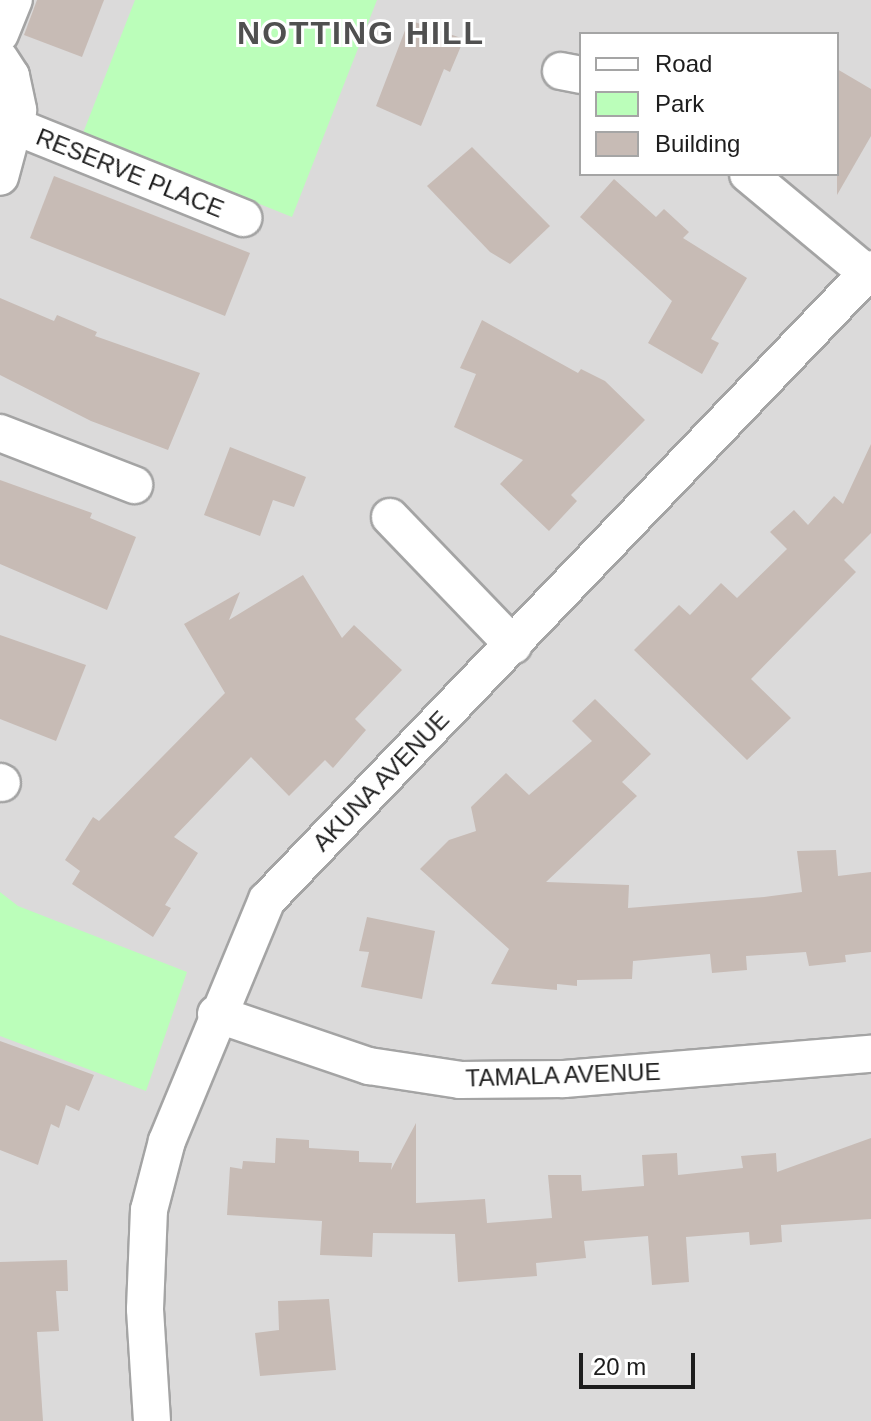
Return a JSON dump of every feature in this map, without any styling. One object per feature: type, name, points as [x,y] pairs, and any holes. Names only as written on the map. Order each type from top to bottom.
[{"type":"street","points":[[0,34],[14,0]]},
{"type":"street","points":[[0,59],[11,76],[17,127],[0,177]]},
{"type":"street","name":"RESERVE PLACE","points":[[17,127],[243,218]]},
{"type":"street","points":[[750,176],[869,271]]},
{"type":"street","name":"AKUNA AVENUE","points":[[152,1421],[145,1309],[149,1210],[167,1141],[216,1014],[267,900],[869,271]]},
{"type":"street","points":[[0,433],[134,485]]},
{"type":"street","points":[[390,517],[513,645]]},
{"type":"street","name":"TAMALA AVENUE","points":[[216,1014],[369,1066],[460,1080],[564,1079],[871,1054]]},
{"type":"shaded area","points":[[0,0],[871,0],[871,1421],[0,1421]]},
{"type":"green space","points":[[135,0],[377,0],[292,217],[83,133]]},
{"type":"green space","points":[[0,892],[18,906],[187,972],[146,1091],[0,1036]]},
{"type":"building","points":[[37,0],[104,0],[82,57],[24,35]]},
{"type":"building","points":[[409,20],[464,39],[450,72],[444,69],[421,126],[376,106]]},
{"type":"building","points":[[839,70],[871,89],[871,136],[837,195]]},
{"type":"building","points":[[472,147],[550,226],[510,264],[490,252],[427,186]]},
{"type":"building","points":[[54,176],[250,253],[225,316],[30,238]]},
{"type":"building","points":[[614,179],[656,217],[664,209],[689,232],[683,238],[747,278],[711,339],[719,343],[702,374],[648,343],[672,301],[580,217]]},
{"type":"building","points":[[0,298],[54,321],[57,315],[97,332],[95,336],[200,373],[168,450],[91,421],[0,375]]},
{"type":"building","points":[[482,320],[578,373],[581,369],[605,381],[645,420],[571,495],[577,501],[549,531],[500,484],[523,460],[454,427],[476,374],[460,368]]},
{"type":"building","points":[[871,444],[871,533],[844,560],[856,572],[751,679],[791,718],[747,760],[634,650],[679,605],[690,615],[721,583],[737,598],[787,549],[770,532],[794,510],[808,525],[834,496],[843,504]]},
{"type":"building","points":[[230,447],[306,477],[294,507],[273,500],[260,536],[204,515]]},
{"type":"building","points":[[0,480],[92,513],[90,518],[136,537],[107,610],[0,564]]},
{"type":"building","points":[[303,575],[342,638],[354,625],[402,670],[355,719],[366,730],[333,768],[325,760],[289,796],[251,757],[174,837],[198,853],[165,905],[171,908],[153,937],[72,884],[80,871],[65,860],[93,817],[99,821],[225,693],[184,624],[240,592],[229,620]]},
{"type":"building","points":[[0,635],[86,665],[56,741],[0,719]]},
{"type":"building","points":[[595,699],[651,754],[622,782],[637,796],[546,882],[629,885],[628,908],[764,897],[802,892],[797,851],[836,850],[838,876],[871,872],[871,952],[845,955],[846,962],[809,966],[806,952],[746,956],[747,970],[712,973],[710,954],[633,961],[632,979],[577,980],[577,986],[557,984],[557,990],[491,984],[509,949],[420,869],[449,840],[476,831],[471,807],[506,773],[529,795],[592,741],[572,721]]},
{"type":"building","points":[[367,917],[435,931],[422,999],[361,987],[369,952],[359,951]]},
{"type":"building","points":[[0,1041],[94,1075],[79,1111],[66,1105],[59,1128],[51,1124],[38,1165],[0,1150]]},
{"type":"building","points":[[416,1123],[416,1203],[485,1199],[487,1223],[552,1218],[548,1175],[581,1175],[582,1191],[644,1186],[642,1155],[677,1153],[678,1175],[743,1168],[741,1156],[776,1153],[777,1172],[871,1138],[871,1219],[781,1225],[782,1242],[750,1245],[749,1232],[686,1237],[689,1282],[652,1285],[648,1236],[584,1241],[586,1258],[536,1263],[537,1276],[458,1282],[455,1234],[373,1233],[372,1257],[320,1255],[322,1221],[227,1215],[230,1167],[242,1169],[243,1161],[275,1163],[276,1138],[309,1140],[309,1148],[359,1151],[359,1162],[392,1163],[391,1170]]},
{"type":"building","points":[[67,1260],[68,1291],[56,1291],[59,1331],[37,1332],[43,1421],[0,1421],[0,1262]]},
{"type":"building","points":[[329,1299],[336,1370],[260,1376],[255,1333],[279,1330],[278,1301]]},
{"type":"district","name":"NOTTING HILL","points":[[361,33]]}]
